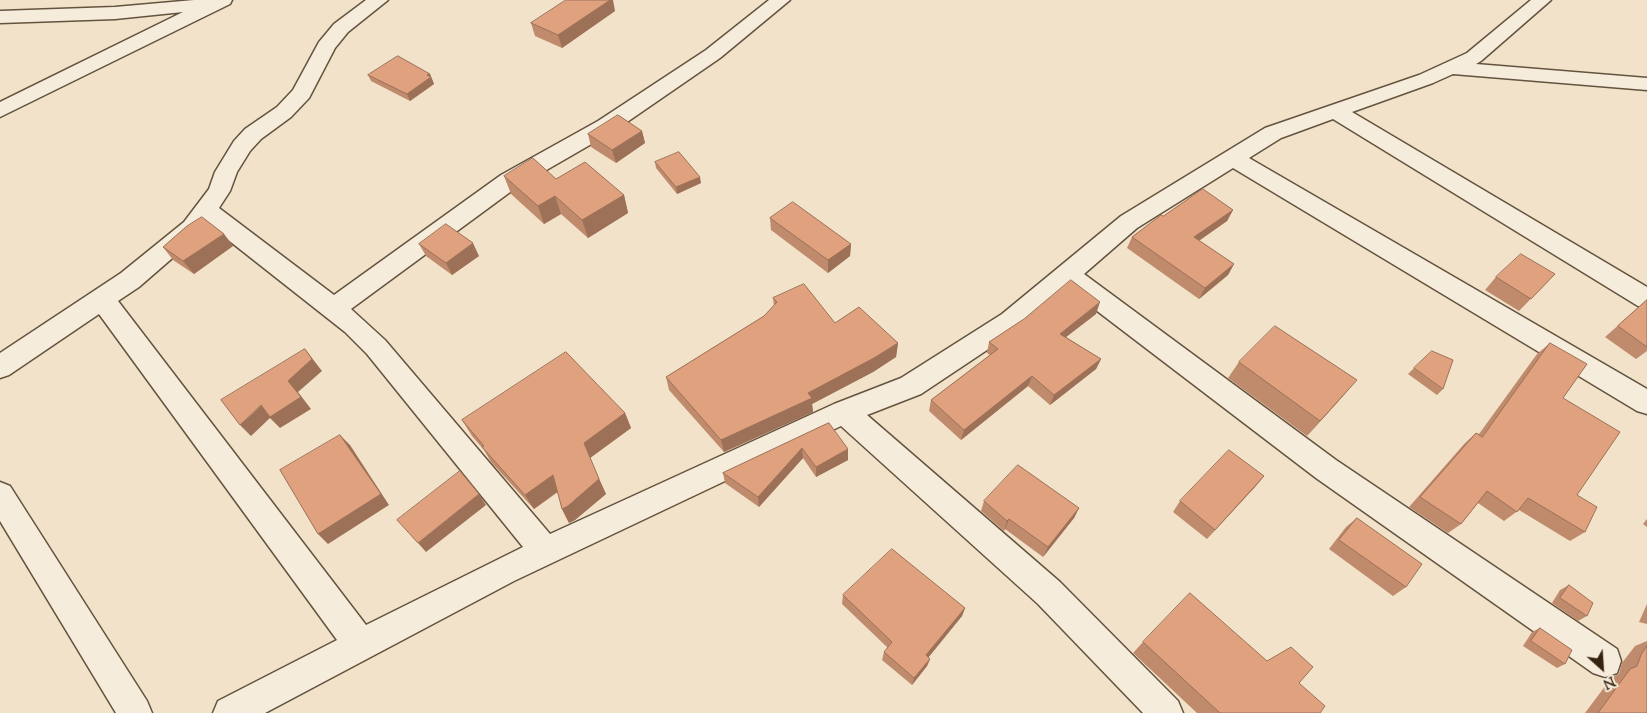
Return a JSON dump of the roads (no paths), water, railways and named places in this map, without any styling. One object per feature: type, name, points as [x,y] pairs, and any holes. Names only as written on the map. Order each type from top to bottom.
[{"type":"street","points":[[0,367],[130,280],[192,228],[219,191],[226,172],[242,146],[253,134],[284,112],[302,93],[326,46],[342,28],[379,0]]},
{"type":"street","points":[[333,309],[509,180],[606,126],[713,54],[781,0]]},
{"type":"street","points":[[230,713],[545,551],[844,412],[911,386],[1011,321],[1129,222],[1273,133],[1426,79],[1474,57],[1542,0]]},
{"type":"street","points":[[0,17],[117,6],[220,2]]},
{"type":"street","points":[[0,110],[220,2]]},
{"type":"street","points":[[1450,68],[1647,84]]},
{"type":"street","points":[[1334,111],[1647,299]]},
{"type":"street","points":[[1233,158],[1647,403]]},
{"type":"street","points":[[206,210],[354,325],[376,348],[545,551]]},
{"type":"street","points":[[1066,274],[1326,469],[1605,661]]},
{"type":"street","points":[[102,299],[361,644]]},
{"type":"street","points":[[844,412],[1049,593],[1166,713]]},
{"type":"street","points":[[0,495],[135,713]]}]
